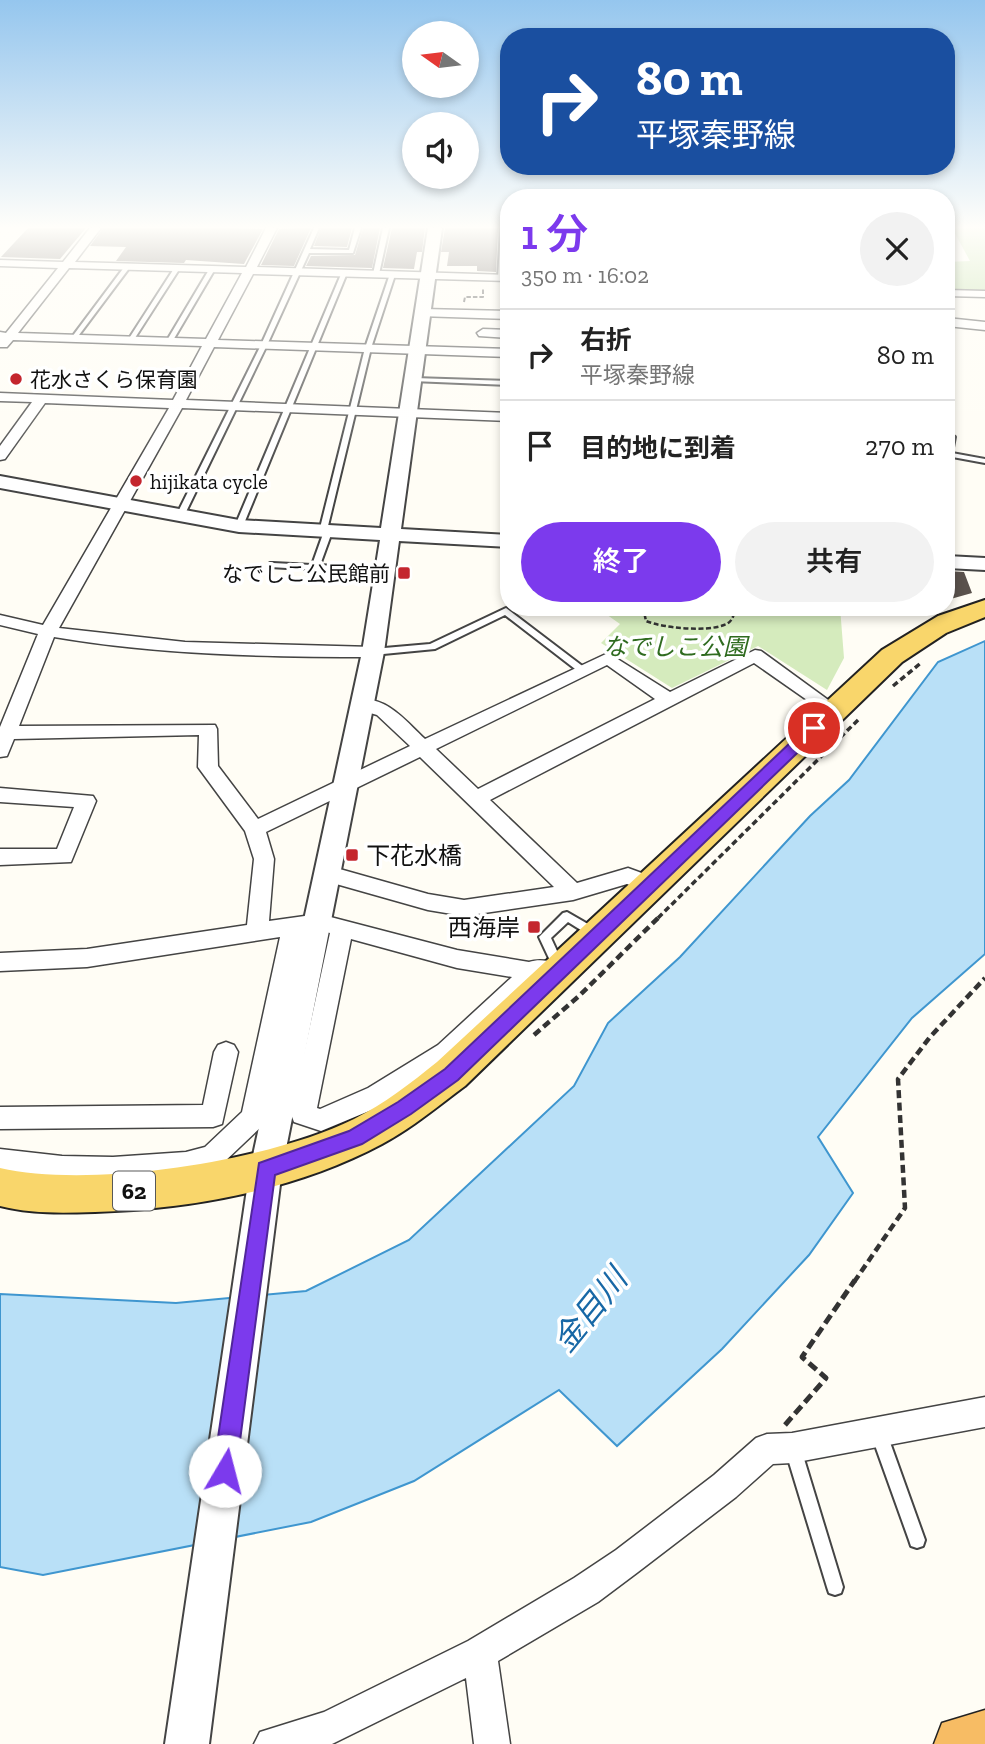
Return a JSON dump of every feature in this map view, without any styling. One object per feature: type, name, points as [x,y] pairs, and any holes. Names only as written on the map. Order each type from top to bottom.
[{"type":"highway","points":[[963,1744],[985,1739]]},
{"type":"main road","name":"62","points":[[0,1188],[59,1193],[264,1184],[355,1138],[405,1108],[452,1074],[557,980],[651,885],[847,714],[892,656],[925,631],[985,608]]},
{"type":"street","points":[[0,348],[5,336],[28,309]]},
{"type":"street","points":[[0,751],[3,732],[47,633],[122,505],[228,309]]},
{"type":"street","points":[[424,309],[393,534],[373,652],[329,874],[331,926],[303,1114],[321,1121],[377,1096],[557,980]]},
{"type":"street","points":[[480,352],[486,314],[491,309]]},
{"type":"street","points":[[423,313],[486,314]]},
{"type":"street","points":[[955,323],[985,326]]},
{"type":"street","points":[[483,333],[500,334]]},
{"type":"street","points":[[5,336],[500,353]]},
{"type":"street","points":[[0,397],[500,417]]},
{"type":"street","points":[[0,456],[41,399]]},
{"type":"street","points":[[0,482],[239,527],[500,540]]},
{"type":"street","points":[[955,562],[985,564]]},
{"type":"street","points":[[0,620],[47,633],[190,648],[373,652]]},
{"type":"street","points":[[476,799],[755,655],[847,714]]},
{"type":"street","points":[[255,829],[608,658],[668,699]]},
{"type":"street","points":[[363,705],[384,711],[573,892]]},
{"type":"street","points":[[3,732],[208,729],[208,767],[255,829],[264,859],[257,932]]},
{"type":"street","points":[[0,795],[86,801],[64,857],[0,857]]},
{"type":"street","points":[[329,874],[428,902],[464,908],[573,892],[628,876],[651,885]]},
{"type":"street","points":[[0,962],[87,958],[293,926],[331,926],[457,959],[557,980]]},
{"type":"street","points":[[0,1161],[62,1168],[113,1169],[186,1164],[213,1156],[253,1118],[293,926]]},
{"type":"street","points":[[187,1744],[264,1184],[331,926]]},
{"type":"street","points":[[0,1118],[214,1116],[226,1052]]},
{"type":"street","points":[[272,1744],[329,1728],[480,1653],[576,1596],[627,1561],[725,1486],[780,1449],[985,1412]]},
{"type":"street","points":[[480,1653],[492,1744]]},
{"type":"lane","points":[[74,338],[95,309]]},
{"type":"lane","points":[[131,340],[151,309]]},
{"type":"lane","points":[[169,342],[188,309]]},
{"type":"lane","points":[[180,516],[280,309]]},
{"type":"lane","points":[[239,527],[330,309]]},
{"type":"lane","points":[[314,568],[326,532],[368,348],[381,309]]},
{"type":"lane","points":[[414,380],[500,383]]},
{"type":"lane","points":[[955,455],[985,461]]},
{"type":"lane","points":[[273,565],[386,572]]},
{"type":"lane","points":[[373,652],[432,647],[500,614]]},
{"type":"lane","points":[[512,616],[582,670]]},
{"type":"lane","points":[[878,1432],[917,1540]]},
{"type":"lane","points":[[780,1449],[835,1587]]},
{"type":"path","points":[[645,616],[646,621],[652,625],[690,627],[725,625],[733,616]]},
{"type":"path","points":[[887,692],[924,660]]},
{"type":"path","points":[[557,980],[847,714]]},
{"type":"path","points":[[780,1449],[826,1378],[802,1357],[905,1208],[898,1079],[930,1037],[985,978]]},
{"type":"green space","name":"なでしこ公園","points":[[609,616],[841,616],[844,658],[827,690],[758,646],[672,688],[601,643],[620,624]]},
{"type":"water","name":"金目川","points":[[985,641],[985,954],[912,1018],[818,1137],[853,1193],[809,1255],[722,1349],[617,1446],[559,1390],[414,1481],[311,1522],[43,1575],[0,1567],[0,1294],[176,1303],[306,1291],[409,1240],[574,1086],[608,1023],[680,957],[810,816],[849,780],[938,662]]},
{"type":"building","points":[[955,571],[964,572],[972,593],[955,598]]},
{"type":"place","name":"花水さくら保育園","points":[[16,379]]},
{"type":"place","name":"hijikata cycle","points":[[136,481]]},
{"type":"place","name":"なでしこ公民館前","points":[[404,573]]},
{"type":"place","name":"下花水橋","points":[[352,855]]},
{"type":"place","name":"西海岸","points":[[534,927]]},
{"type":"route","points":[[225,1471],[266,1169],[355,1138],[405,1108],[452,1074],[814,728]]}]
